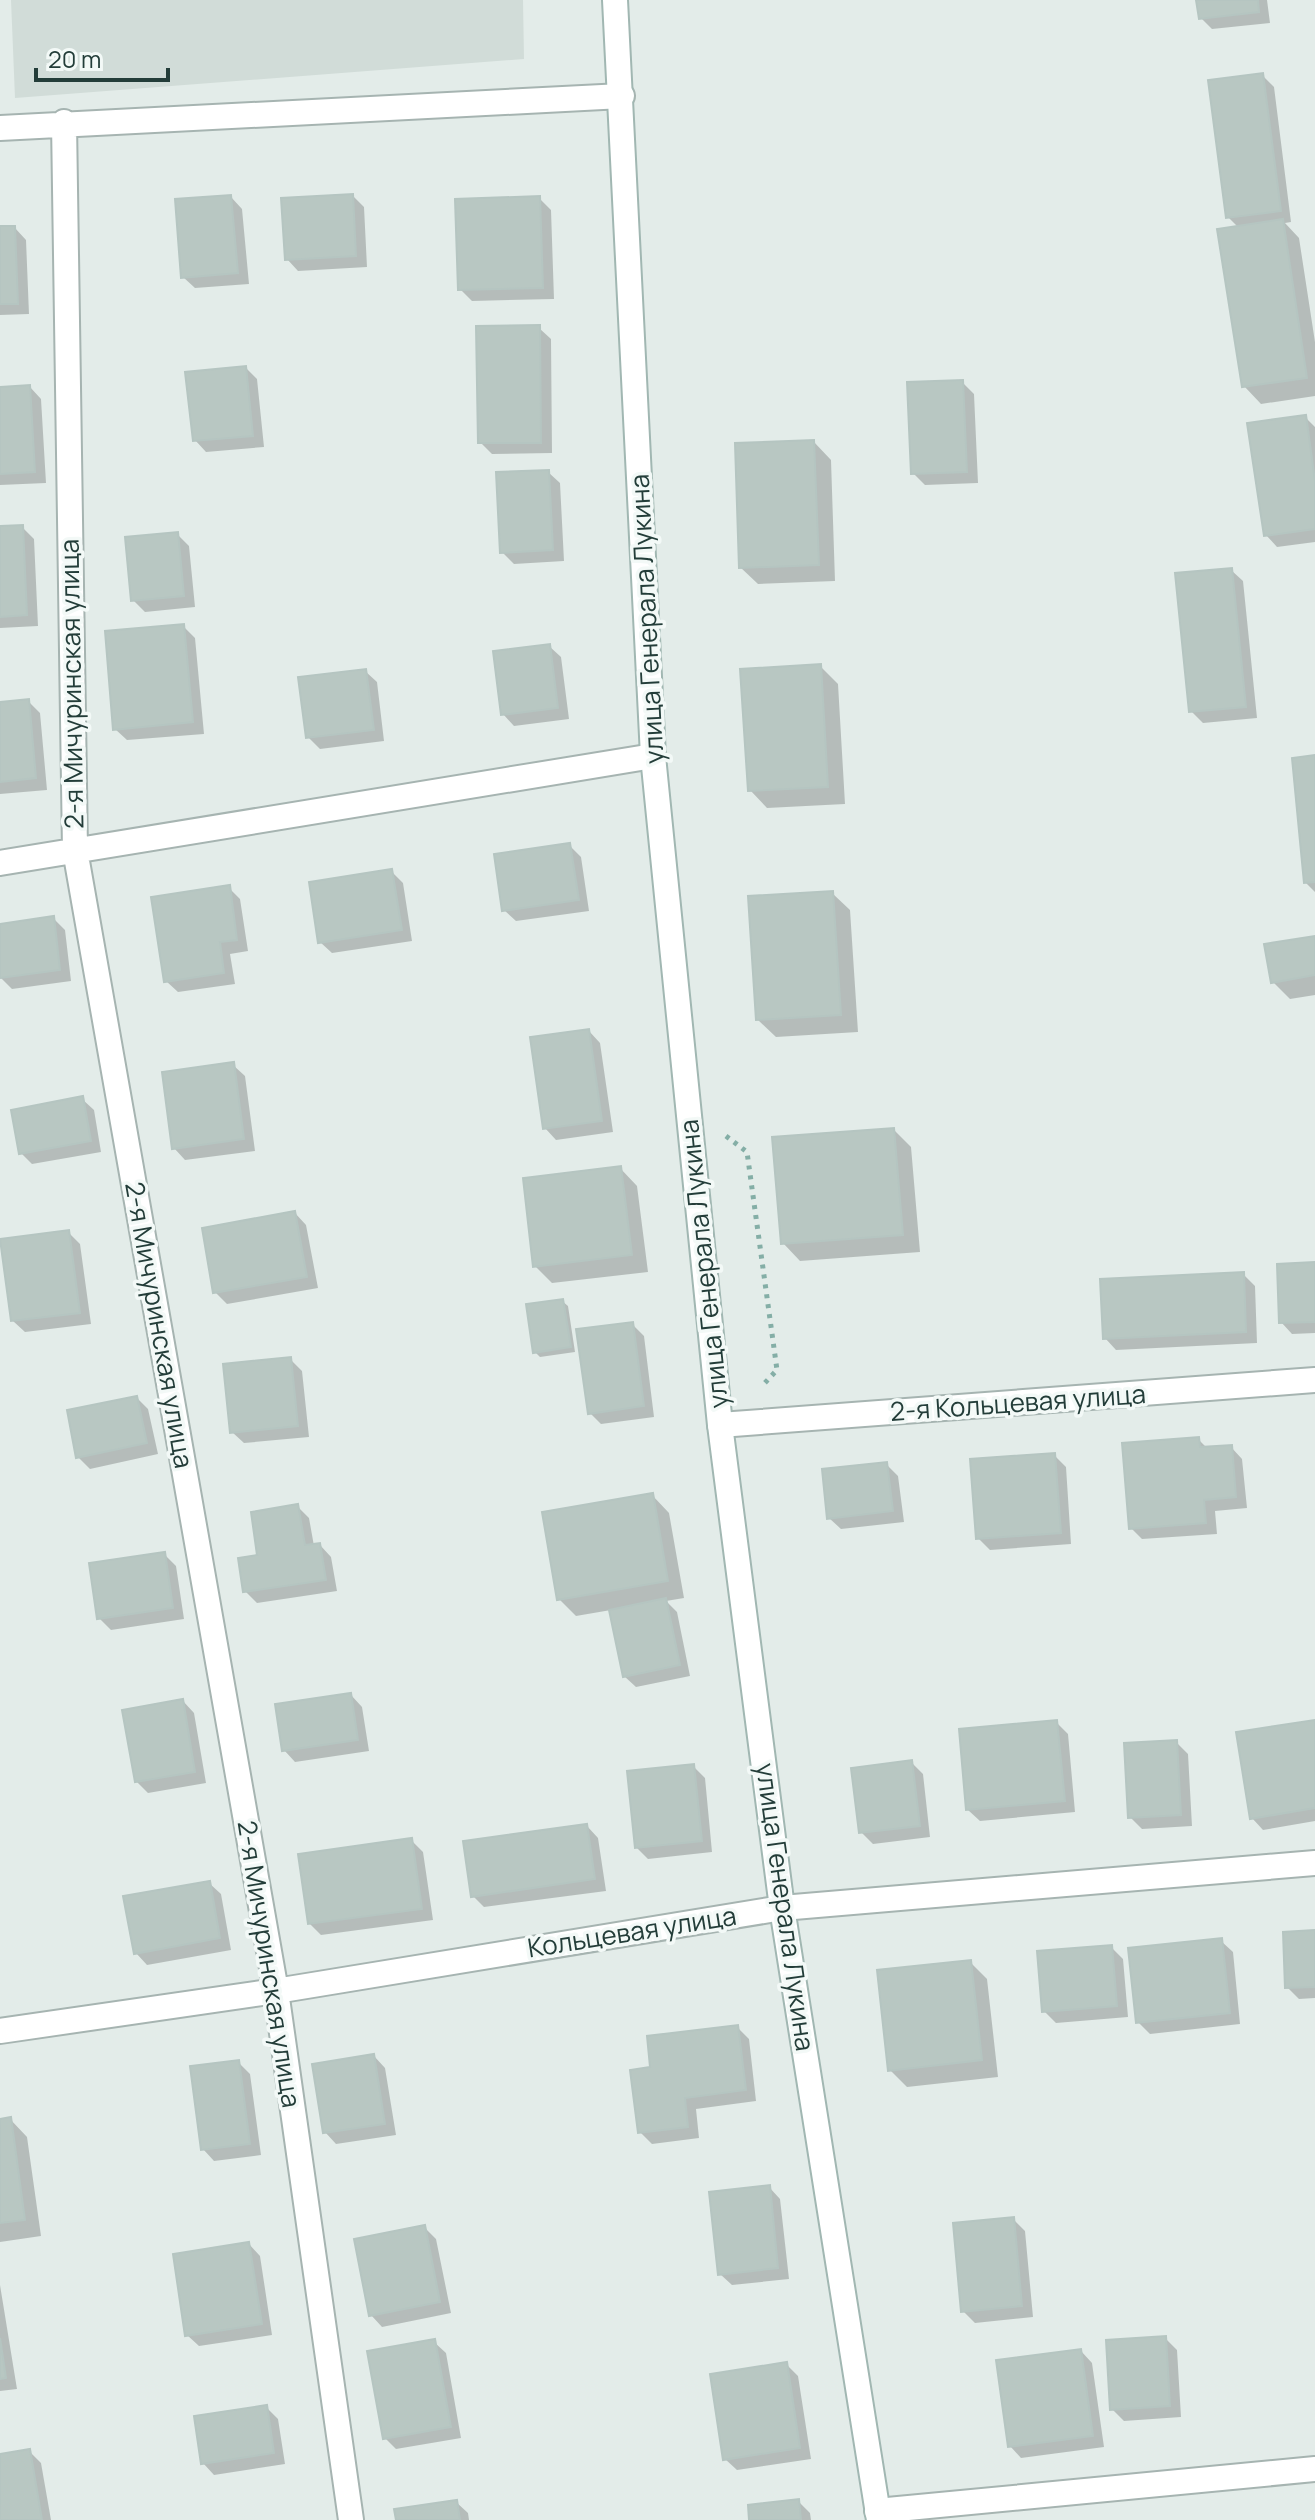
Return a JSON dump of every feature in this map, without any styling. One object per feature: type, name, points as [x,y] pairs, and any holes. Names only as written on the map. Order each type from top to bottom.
[{"type":"street","name":"улица Генерала Лукина","points":[[615,0],[653,756],[732,1424],[782,1908],[878,2515]]},
{"type":"street","points":[[0,128],[64,122],[622,96]]},
{"type":"street","name":"2-я Мичуринская улица","points":[[64,122],[75,850],[276,1991],[351,2520]]},
{"type":"street","points":[[0,863],[653,756]]},
{"type":"street","name":"2-я Кольцевая улица","points":[[732,1424],[1315,1380]]},
{"type":"street","name":"Кольцевая улица","points":[[0,2031],[276,1991],[782,1908],[1315,1863]]},
{"type":"street","points":[[878,2515],[1315,2469]]},
{"type":"path","points":[[724,1134],[747,1152],[777,1370],[742,1407],[732,1424]]},
{"type":"shaded area","points":[[11,0],[523,0],[524,59],[15,98]]},
{"type":"building","points":[[1196,0],[1258,0],[1259,12],[1199,19]]},
{"type":"building","points":[[1263,73],[1281,211],[1226,218],[1208,80]]},
{"type":"building","points":[[353,194],[356,256],[285,260],[281,198]]},
{"type":"building","points":[[231,195],[238,273],[181,278],[175,199]]},
{"type":"building","points":[[540,196],[543,288],[458,290],[455,199]]},
{"type":"building","points":[[1283,219],[1307,378],[1242,387],[1217,229]]},
{"type":"building","points":[[0,226],[15,226],[18,304],[0,304]]},
{"type":"building","points":[[540,325],[541,443],[478,443],[476,326]]},
{"type":"building","points":[[246,366],[253,436],[193,441],[185,372]]},
{"type":"building","points":[[963,380],[967,472],[911,474],[907,382]]},
{"type":"building","points":[[30,385],[35,472],[0,474],[0,387]]},
{"type":"building","points":[[1306,415],[1315,481],[1315,529],[1264,536],[1247,423]]},
{"type":"building","points":[[814,440],[819,565],[739,568],[735,443]]},
{"type":"building","points":[[549,470],[553,550],[500,553],[496,472]]},
{"type":"building","points":[[23,525],[27,615],[0,617],[0,526]]},
{"type":"building","points":[[178,532],[184,596],[131,601],[125,537]]},
{"type":"building","points":[[1232,568],[1246,707],[1189,712],[1175,573]]},
{"type":"building","points":[[184,624],[193,722],[113,730],[105,631]]},
{"type":"building","points":[[550,644],[558,708],[501,715],[493,651]]},
{"type":"building","points":[[821,664],[828,787],[748,791],[740,669]]},
{"type":"building","points":[[366,669],[374,730],[306,738],[298,677]]},
{"type":"building","points":[[29,699],[36,778],[0,782],[0,702]]},
{"type":"building","points":[[1315,755],[1315,882],[1304,883],[1292,758]]},
{"type":"building","points":[[570,843],[579,900],[502,911],[494,854]]},
{"type":"building","points":[[392,869],[402,930],[318,943],[309,882]]},
{"type":"building","points":[[230,885],[237,940],[220,942],[224,973],[164,982],[151,897]]},
{"type":"building","points":[[833,891],[841,1015],[756,1020],[748,896]]},
{"type":"building","points":[[54,916],[60,970],[0,978],[0,924]]},
{"type":"building","points":[[1315,936],[1315,975],[1271,983],[1264,944]]},
{"type":"building","points":[[589,1029],[602,1121],[543,1129],[530,1037]]},
{"type":"building","points":[[234,1062],[244,1139],[172,1149],[162,1072]]},
{"type":"building","points":[[83,1096],[91,1141],[19,1154],[11,1110]]},
{"type":"building","points":[[894,1128],[903,1235],[781,1244],[772,1137]]},
{"type":"building","points":[[621,1166],[632,1255],[533,1267],[523,1178]]},
{"type":"building","points":[[295,1211],[307,1277],[213,1293],[202,1228]]},
{"type":"building","points":[[69,1230],[80,1313],[11,1321],[0,1239]]},
{"type":"building","points":[[1315,1262],[1315,1322],[1279,1323],[1277,1264]]},
{"type":"building","points":[[1244,1272],[1246,1332],[1103,1339],[1100,1279]]},
{"type":"building","points":[[563,1299],[571,1347],[533,1353],[526,1304]]},
{"type":"building","points":[[633,1322],[644,1406],[588,1414],[576,1329]]},
{"type":"building","points":[[291,1357],[298,1426],[230,1433],[223,1364]]},
{"type":"building","points":[[137,1396],[147,1443],[76,1458],[67,1410]]},
{"type":"building","points":[[1199,1437],[1200,1447],[1232,1445],[1236,1497],[1204,1500],[1206,1523],[1129,1529],[1122,1443]]},
{"type":"building","points":[[1055,1453],[1061,1533],[976,1539],[970,1459]]},
{"type":"building","points":[[887,1462],[893,1511],[827,1519],[822,1469]]},
{"type":"building","points":[[653,1493],[668,1581],[557,1600],[542,1512]]},
{"type":"building","points":[[298,1504],[305,1545],[320,1543],[326,1580],[243,1592],[238,1558],[257,1555],[251,1512]]},
{"type":"building","points":[[165,1552],[173,1608],[97,1619],[89,1563]]},
{"type":"building","points":[[666,1598],[680,1665],[623,1677],[609,1610]]},
{"type":"building","points":[[351,1693],[358,1740],[282,1751],[275,1704]]},
{"type":"building","points":[[183,1699],[195,1772],[135,1782],[122,1710]]},
{"type":"building","points":[[1057,1720],[1065,1801],[966,1810],[959,1729]]},
{"type":"building","points":[[1315,1720],[1315,1808],[1250,1819],[1236,1732]]},
{"type":"building","points":[[1177,1740],[1181,1815],[1128,1818],[1124,1743]]},
{"type":"building","points":[[912,1760],[920,1826],[859,1833],[851,1768]]},
{"type":"building","points":[[694,1764],[702,1841],[635,1848],[627,1771]]},
{"type":"building","points":[[587,1824],[595,1879],[471,1897],[463,1841]]},
{"type":"building","points":[[412,1838],[422,1909],[308,1924],[298,1854]]},
{"type":"building","points":[[210,1881],[220,1938],[134,1954],[123,1896]]},
{"type":"building","points":[[1315,1930],[1315,1987],[1285,1988],[1283,1932]]},
{"type":"building","points":[[1222,1938],[1230,2013],[1136,2023],[1128,1948]]},
{"type":"building","points":[[1112,1945],[1117,2006],[1042,2012],[1037,1951]]},
{"type":"building","points":[[971,1960],[982,2060],[888,2071],[877,1970]]},
{"type":"building","points":[[738,2025],[746,2090],[685,2098],[688,2127],[638,2133],[630,2070],[650,2067],[647,2036]]},
{"type":"building","points":[[374,2054],[385,2124],[323,2133],[312,2064]]},
{"type":"building","points":[[239,2060],[250,2144],[201,2150],[190,2066]]},
{"type":"building","points":[[11,2117],[25,2220],[0,2223],[0,2119]]},
{"type":"building","points":[[770,2185],[778,2268],[718,2275],[709,2192]]},
{"type":"building","points":[[1014,2217],[1022,2306],[961,2312],[953,2223]]},
{"type":"building","points":[[425,2225],[440,2302],[369,2316],[354,2239]]},
{"type":"building","points":[[249,2242],[262,2324],[185,2336],[173,2254]]},
{"type":"building","points":[[1166,2336],[1170,2406],[1110,2410],[1106,2340]]},
{"type":"building","points":[[0,2338],[6,2378],[0,2379]]},
{"type":"building","points":[[435,2339],[451,2427],[383,2439],[367,2351]]},
{"type":"building","points":[[1081,2349],[1093,2436],[1008,2447],[996,2360]]},
{"type":"building","points":[[787,2362],[800,2448],[723,2460],[710,2374]]},
{"type":"building","points":[[267,2405],[274,2453],[201,2464],[194,2416]]},
{"type":"building","points":[[30,2449],[42,2520],[0,2520],[0,2454]]},
{"type":"building","points":[[799,2499],[801,2520],[749,2520],[748,2505]]},
{"type":"building","points":[[457,2500],[460,2520],[396,2520],[394,2509]]}]
